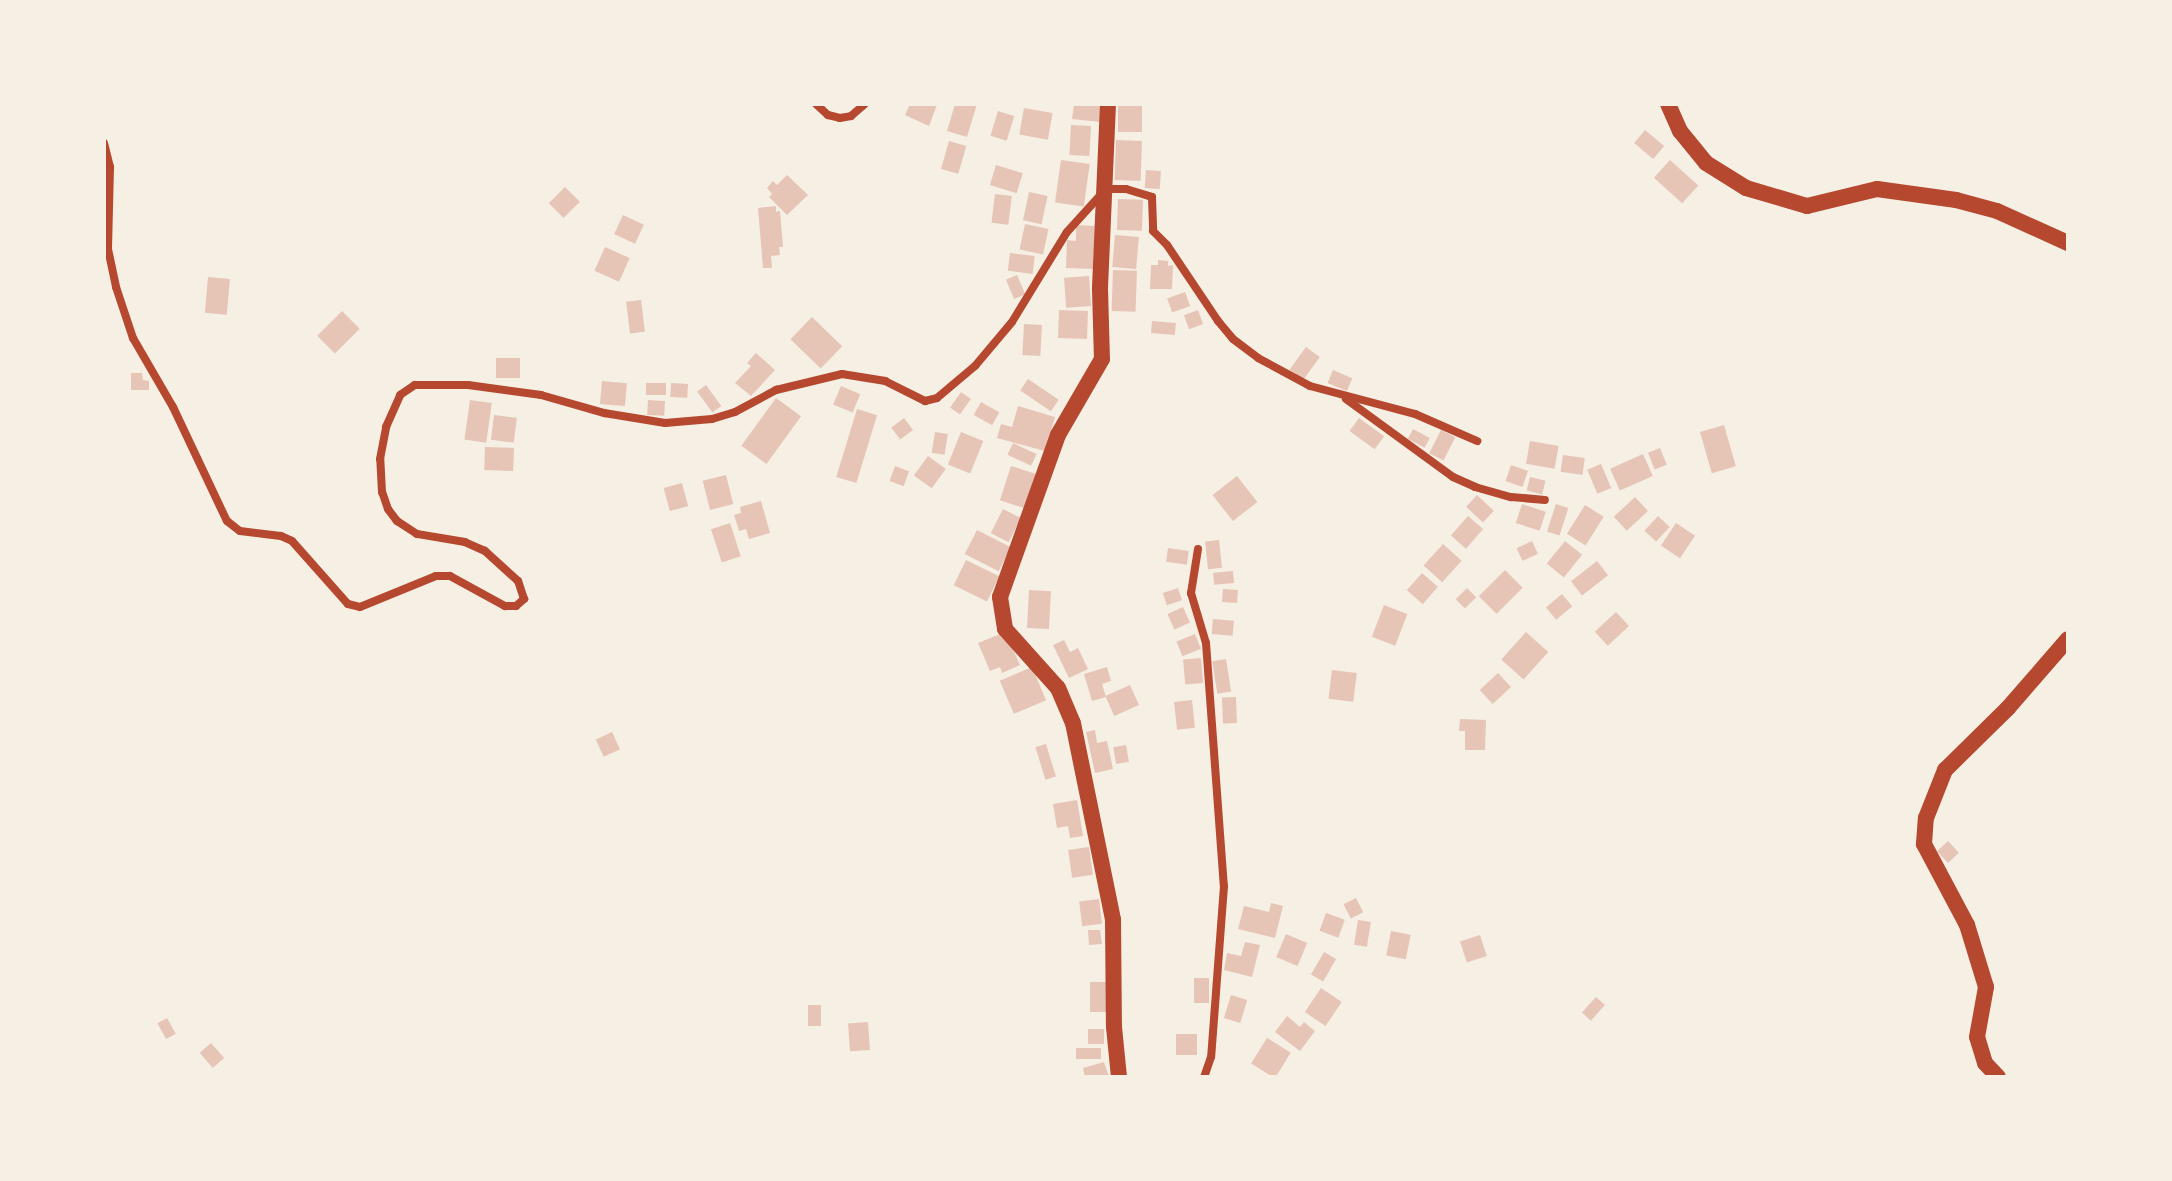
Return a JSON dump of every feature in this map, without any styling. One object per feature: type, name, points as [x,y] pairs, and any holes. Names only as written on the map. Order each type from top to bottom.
[{"type":"main road","points":[[1108,104],[1100,289],[1102,359],[1058,435],[1000,597],[1005,629],[1058,688],[1073,723],[1113,920],[1114,1027],[1119,1077]]},
{"type":"main road","points":[[1668,104],[1680,131],[1706,163],[1746,188],[1807,206],[1877,189],[1956,200],[1997,211],[2068,243]]},
{"type":"main road","points":[[1998,1077],[1985,1063],[1977,1037],[1986,987],[1967,925],[1924,844],[1926,818],[1945,770],[2008,708],[2068,639]]},
{"type":"street","points":[[816,104],[828,115],[840,118],[851,116],[865,104]]},
{"type":"street","points":[[104,143],[110,167],[108,249],[116,287],[133,338],[173,407],[227,521],[240,531],[281,536],[292,541],[348,604],[360,607],[436,576],[450,576],[505,606],[516,606],[524,599],[518,581],[485,551],[465,542],[417,534],[397,521],[388,509],[382,492],[380,459],[386,427],[400,395],[415,385],[468,385],[541,395],[604,413],[665,423],[712,419],[735,412],[776,390],[842,374],[885,381],[925,401],[937,398],[975,366],[1012,322],[1067,232],[1106,189],[1126,189],[1152,197],[1153,231],[1233,339],[1258,358],[1310,386],[1415,414],[1477,441]]},
{"type":"street","points":[[1343,396],[1453,477],[1511,497],[1545,500]]},
{"type":"street","points":[[1198,549],[1191,593],[1206,643],[1224,886],[1211,1057],[1204,1077]]},
{"type":"building","points":[[910,104],[937,105],[929,126],[905,115]]},
{"type":"building","points":[[955,104],[977,104],[967,137],[947,131]]},
{"type":"building","points":[[1074,104],[1102,104],[1100,122],[1072,119]]},
{"type":"building","points":[[1118,104],[1142,104],[1142,132],[1118,132]]},
{"type":"building","points":[[1024,108],[1053,113],[1048,140],[1019,135]]},
{"type":"building","points":[[998,111],[1014,116],[1007,141],[990,136]]},
{"type":"building","points":[[1071,125],[1091,126],[1089,156],[1069,155]]},
{"type":"building","points":[[1645,130],[1664,146],[1653,159],[1634,143]]},
{"type":"building","points":[[1116,140],[1142,141],[1141,181],[1115,180]]},
{"type":"building","points":[[949,141],[966,146],[958,174],[941,169]]},
{"type":"building","points":[[1061,160],[1090,164],[1084,207],[1055,203]]},
{"type":"building","points":[[1670,160],[1698,185],[1682,203],[1654,178]]},
{"type":"building","points":[[996,165],[1023,173],[1017,193],[990,185]]},
{"type":"building","points":[[1146,170],[1161,171],[1160,189],[1145,188]]},
{"type":"building","points":[[787,175],[808,195],[787,215],[769,197],[772,194],[767,188],[773,181],[777,185]]},
{"type":"building","points":[[565,187],[580,202],[564,218],[549,203]]},
{"type":"building","points":[[1029,192],[1048,196],[1042,224],[1023,220]]},
{"type":"building","points":[[995,194],[1012,196],[1008,225],[991,223]]},
{"type":"building","points":[[1118,199],[1143,200],[1142,231],[1117,230]]},
{"type":"building","points":[[776,206],[776,212],[780,211],[783,247],[779,247],[780,255],[771,256],[772,268],[763,268],[758,208]]},
{"type":"building","points":[[623,215],[644,225],[635,244],[614,234]]},
{"type":"building","points":[[1025,224],[1048,229],[1043,254],[1020,249]]},
{"type":"building","points":[[1076,225],[1095,226],[1093,269],[1066,268],[1067,240],[1076,241]]},
{"type":"building","points":[[1115,235],[1139,237],[1136,269],[1112,267]]},
{"type":"building","points":[[605,247],[630,258],[619,282],[594,271]]},
{"type":"building","points":[[1010,253],[1035,256],[1033,274],[1008,271]]},
{"type":"building","points":[[1158,260],[1168,261],[1168,266],[1173,265],[1172,289],[1150,289],[1151,265],[1158,265]]},
{"type":"building","points":[[1113,270],[1137,271],[1136,312],[1112,311]]},
{"type":"building","points":[[1017,275],[1025,294],[1014,299],[1006,280]]},
{"type":"building","points":[[1089,276],[1091,306],[1066,308],[1064,278]]},
{"type":"building","points":[[208,277],[230,279],[227,315],[205,313]]},
{"type":"building","points":[[1185,292],[1190,306],[1172,313],[1167,298]]},
{"type":"building","points":[[641,300],[645,332],[630,334],[626,302]]},
{"type":"building","points":[[1059,310],[1088,311],[1087,339],[1058,338]]},
{"type":"building","points":[[1198,310],[1203,324],[1189,329],[1184,315]]},
{"type":"building","points":[[342,311],[360,329],[335,353],[317,336]]},
{"type":"building","points":[[812,317],[842,346],[821,368],[790,339]]},
{"type":"building","points":[[1152,321],[1176,323],[1175,335],[1151,333]]},
{"type":"building","points":[[1024,324],[1042,325],[1040,356],[1022,355]]},
{"type":"building","points":[[1306,347],[1320,357],[1303,380],[1290,370]]},
{"type":"building","points":[[756,353],[775,370],[751,396],[735,383],[751,366],[747,363]]},
{"type":"building","points":[[496,358],[520,358],[520,378],[496,378]]},
{"type":"building","points":[[1333,370],[1352,378],[1347,391],[1328,383]]},
{"type":"building","points":[[131,373],[142,373],[143,380],[149,381],[149,390],[131,390]]},
{"type":"building","points":[[1028,379],[1059,400],[1051,411],[1020,391]]},
{"type":"building","points":[[602,381],[627,383],[625,406],[600,404]]},
{"type":"building","points":[[646,383],[666,383],[666,395],[646,395]]},
{"type":"building","points":[[671,383],[688,384],[687,398],[670,397]]},
{"type":"building","points":[[706,385],[721,406],[712,413],[697,391]]},
{"type":"building","points":[[841,386],[860,394],[853,413],[833,404]]},
{"type":"building","points":[[961,392],[971,399],[960,414],[950,408]]},
{"type":"building","points":[[776,398],[801,416],[766,464],[741,446]]},
{"type":"building","points":[[470,400],[492,403],[486,443],[464,440]]},
{"type":"building","points":[[648,400],[665,401],[664,416],[647,415]]},
{"type":"building","points":[[981,402],[999,412],[992,425],[974,415]]},
{"type":"building","points":[[1018,406],[1055,417],[1045,451],[997,438],[1001,424],[1012,427]]},
{"type":"building","points":[[857,409],[877,415],[856,483],[836,477]]},
{"type":"building","points":[[494,415],[517,418],[514,443],[491,440]]},
{"type":"building","points":[[904,418],[913,430],[900,440],[891,428]]},
{"type":"building","points":[[1359,418],[1384,436],[1375,449],[1350,431]]},
{"type":"building","points":[[1724,425],[1736,466],[1712,473],[1700,432]]},
{"type":"building","points":[[1413,429],[1430,438],[1425,448],[1408,439]]},
{"type":"building","points":[[1441,430],[1455,437],[1443,460],[1429,453]]},
{"type":"building","points":[[935,432],[948,434],[945,455],[932,453]]},
{"type":"building","points":[[961,432],[983,441],[970,473],[948,464]]},
{"type":"building","points":[[1530,441],[1559,446],[1555,469],[1526,464]]},
{"type":"building","points":[[1013,443],[1037,454],[1031,466],[1008,455]]},
{"type":"building","points":[[485,447],[514,448],[513,471],[484,470]]},
{"type":"building","points":[[1660,448],[1667,465],[1655,470],[1648,453]]},
{"type":"building","points":[[1643,454],[1653,476],[1620,491],[1610,469]]},
{"type":"building","points":[[1563,455],[1585,458],[1582,475],[1561,472]]},
{"type":"building","points":[[928,456],[946,469],[932,488],[914,475]]},
{"type":"building","points":[[1601,464],[1611,488],[1597,494],[1587,470]]},
{"type":"building","points":[[1511,465],[1528,471],[1522,487],[1505,481]]},
{"type":"building","points":[[895,466],[909,471],[904,486],[890,481]]},
{"type":"building","points":[[1011,466],[1036,474],[1025,508],[1000,500]]},
{"type":"building","points":[[726,475],[733,504],[710,510],[703,481]]},
{"type":"building","points":[[1237,476],[1257,502],[1233,521],[1213,495]]},
{"type":"building","points":[[1530,477],[1546,481],[1542,494],[1527,491]]},
{"type":"building","points":[[682,483],[688,506],[670,511],[664,488]]},
{"type":"building","points":[[1477,495],[1494,511],[1483,522],[1466,507]]},
{"type":"building","points":[[1635,497],[1648,511],[1627,531],[1614,517]]},
{"type":"building","points":[[761,501],[770,533],[749,539],[746,529],[739,531],[734,515],[741,513],[740,507]]},
{"type":"building","points":[[1522,504],[1546,512],[1540,531],[1516,523]]},
{"type":"building","points":[[1556,504],[1568,508],[1559,536],[1547,532]]},
{"type":"building","points":[[1585,505],[1604,517],[1586,545],[1567,534]]},
{"type":"building","points":[[1003,509],[1021,518],[1009,542],[991,533]]},
{"type":"building","points":[[1468,516],[1483,529],[1466,549],[1451,536]]},
{"type":"building","points":[[1658,516],[1670,527],[1656,542],[1644,531]]},
{"type":"building","points":[[730,523],[741,556],[722,562],[711,529]]},
{"type":"building","points":[[1676,523],[1695,536],[1680,558],[1661,545]]},
{"type":"building","points":[[977,530],[1011,547],[999,571],[965,554]]},
{"type":"building","points":[[1219,540],[1222,568],[1208,569],[1205,541]]},
{"type":"building","points":[[1532,541],[1538,554],[1523,561],[1517,548]]},
{"type":"building","points":[[1565,541],[1582,555],[1564,577],[1547,564]]},
{"type":"building","points":[[1443,544],[1462,561],[1442,582],[1424,566]]},
{"type":"building","points":[[1168,548],[1189,551],[1187,565],[1166,562]]},
{"type":"building","points":[[966,560],[999,576],[987,601],[954,585]]},
{"type":"building","points":[[1597,561],[1608,575],[1582,596],[1571,581]]},
{"type":"building","points":[[1505,570],[1523,588],[1497,614],[1479,596]]},
{"type":"building","points":[[1233,571],[1234,583],[1214,585],[1213,573]]},
{"type":"building","points":[[1422,573],[1438,587],[1423,604],[1407,590]]},
{"type":"building","points":[[1178,588],[1182,600],[1167,605],[1163,593]]},
{"type":"building","points":[[1467,588],[1476,597],[1465,609],[1456,599]]},
{"type":"building","points":[[1223,589],[1238,590],[1237,603],[1222,602]]},
{"type":"building","points":[[1029,590],[1051,591],[1049,629],[1027,628]]},
{"type":"building","points":[[1562,594],[1572,606],[1556,620],[1546,607]]},
{"type":"building","points":[[1384,605],[1407,614],[1395,646],[1372,637]]},
{"type":"building","points":[[1183,607],[1190,623],[1174,629],[1167,614]]},
{"type":"building","points":[[1616,612],[1629,626],[1608,646],[1595,632]]},
{"type":"building","points":[[1213,619],[1234,621],[1233,636],[1212,634]]},
{"type":"building","points":[[1005,632],[1020,665],[1002,673],[1000,667],[990,671],[978,643]]},
{"type":"building","points":[[1526,632],[1548,652],[1524,680],[1501,659]]},
{"type":"building","points":[[1195,634],[1201,649],[1182,656],[1176,641]]},
{"type":"building","points":[[1064,640],[1070,652],[1078,648],[1088,669],[1069,678],[1053,645]]},
{"type":"building","points":[[1201,658],[1203,683],[1185,684],[1183,660]]},
{"type":"building","points":[[1226,659],[1231,692],[1217,694],[1212,661]]},
{"type":"building","points":[[1032,667],[1046,700],[1014,714],[1000,681]]},
{"type":"building","points":[[1107,667],[1111,681],[1102,684],[1106,697],[1092,701],[1084,674]]},
{"type":"building","points":[[1332,670],[1357,673],[1353,702],[1328,699]]},
{"type":"building","points":[[1498,673],[1511,687],[1493,704],[1480,690]]},
{"type":"building","points":[[1130,685],[1139,705],[1114,716],[1105,696]]},
{"type":"building","points":[[1222,697],[1236,697],[1237,723],[1223,723]]},
{"type":"building","points":[[1192,700],[1195,728],[1177,730],[1174,702]]},
{"type":"building","points":[[1460,719],[1486,720],[1485,750],[1465,750],[1465,731],[1459,731]]},
{"type":"building","points":[[1095,730],[1097,743],[1107,741],[1113,769],[1095,773],[1086,732]]},
{"type":"building","points":[[612,732],[620,749],[604,757],[596,740]]},
{"type":"building","points":[[1046,744],[1056,777],[1045,780],[1035,747]]},
{"type":"building","points":[[1126,745],[1129,762],[1116,764],[1113,747]]},
{"type":"building","points":[[1077,800],[1083,836],[1070,838],[1068,826],[1057,828],[1053,804]]},
{"type":"building","points":[[1948,841],[1959,853],[1948,863],[1937,851]]},
{"type":"building","points":[[1089,847],[1093,875],[1072,878],[1068,850]]},
{"type":"building","points":[[1356,898],[1363,912],[1351,919],[1344,904]]},
{"type":"building","points":[[1099,899],[1102,924],[1082,926],[1079,901]]},
{"type":"building","points":[[1271,903],[1283,906],[1275,938],[1238,929],[1244,906],[1269,912]]},
{"type":"building","points":[[1326,913],[1345,920],[1338,938],[1320,931]]},
{"type":"building","points":[[1358,920],[1371,922],[1367,947],[1354,945]]},
{"type":"building","points":[[1088,930],[1100,930],[1102,944],[1089,945]]},
{"type":"building","points":[[1391,931],[1411,935],[1406,959],[1386,956]]},
{"type":"building","points":[[1286,934],[1307,943],[1297,966],[1276,957]]},
{"type":"building","points":[[1480,935],[1487,956],[1467,962],[1460,941]]},
{"type":"building","points":[[1245,942],[1260,945],[1252,977],[1224,970],[1227,953],[1241,956]]},
{"type":"building","points":[[1324,952],[1336,959],[1323,982],[1311,975]]},
{"type":"building","points":[[1194,978],[1209,978],[1209,1003],[1194,1003]]},
{"type":"building","points":[[1090,982],[1106,982],[1106,1012],[1090,1012]]},
{"type":"building","points":[[1321,988],[1342,1002],[1326,1026],[1305,1012]]},
{"type":"building","points":[[1231,995],[1247,1000],[1240,1023],[1224,1018]]},
{"type":"building","points":[[1596,997],[1605,1005],[1591,1021],[1582,1013]]},
{"type":"building","points":[[808,1005],[821,1005],[821,1026],[808,1026]]},
{"type":"building","points":[[1287,1016],[1300,1027],[1304,1022],[1315,1031],[1300,1051],[1275,1032]]},
{"type":"building","points":[[167,1018],[176,1034],[166,1039],[157,1023]]},
{"type":"building","points":[[868,1022],[870,1050],[850,1051],[848,1023]]},
{"type":"building","points":[[1088,1029],[1104,1029],[1104,1044],[1088,1044]]},
{"type":"building","points":[[1176,1034],[1197,1034],[1197,1055],[1176,1055]]},
{"type":"building","points":[[1267,1038],[1291,1053],[1276,1077],[1251,1063]]},
{"type":"building","points":[[211,1043],[224,1058],[213,1068],[200,1053]]},
{"type":"building","points":[[1076,1048],[1101,1048],[1101,1059],[1076,1059]]},
{"type":"building","points":[[1104,1062],[1109,1077],[1085,1077],[1083,1068]]}]
